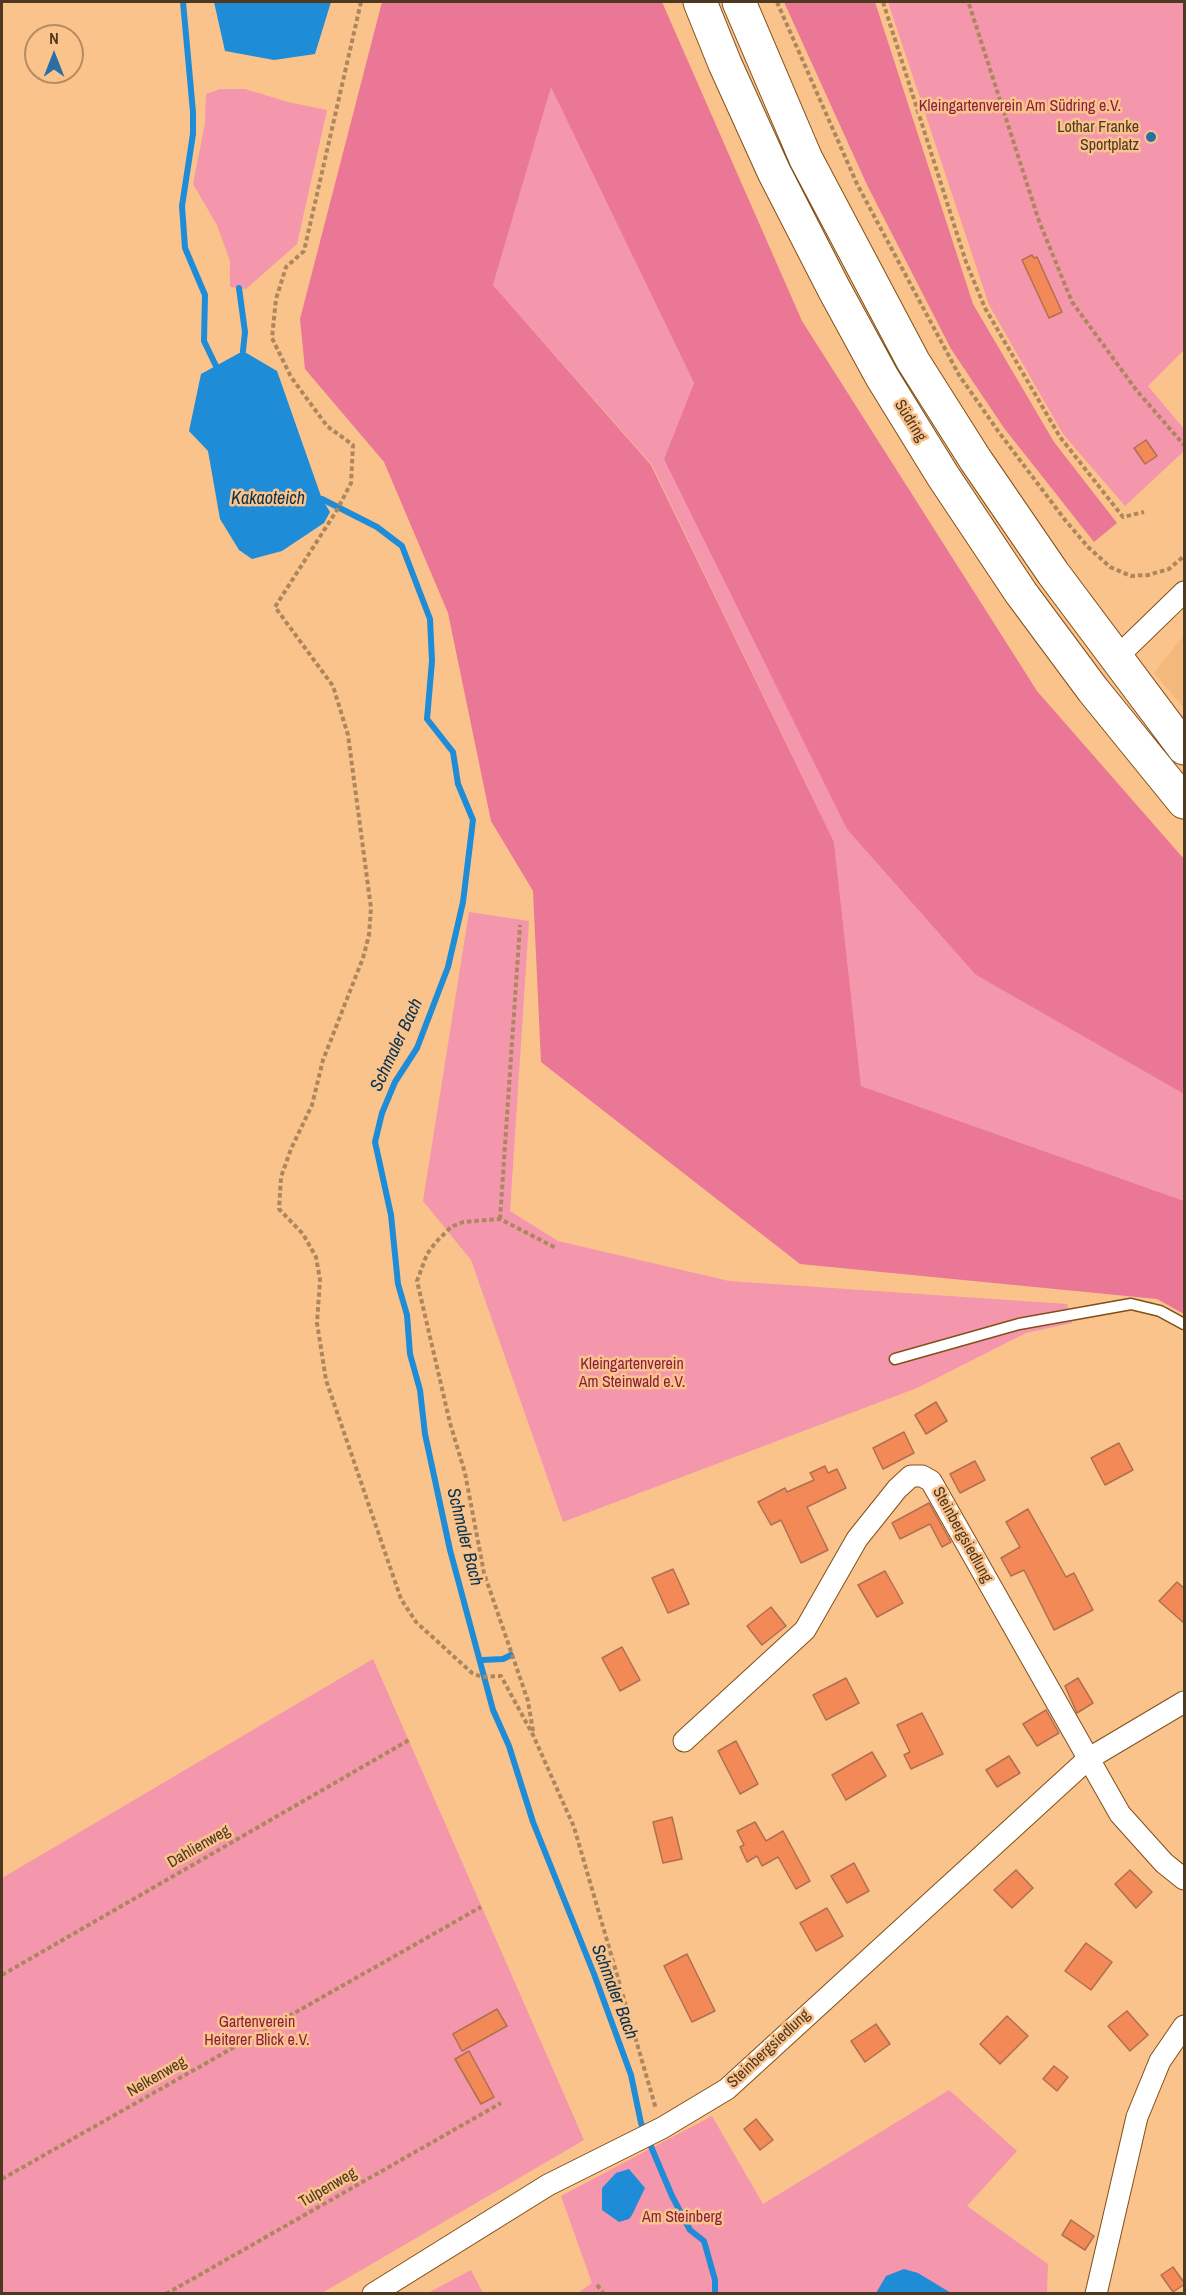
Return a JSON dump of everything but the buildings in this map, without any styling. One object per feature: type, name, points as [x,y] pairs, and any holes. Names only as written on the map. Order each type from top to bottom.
[{"type":"main road","name":"Südring","points":[[700,2],[725,64],[774,172],[882,377],[943,476],[1021,593],[1093,690],[1185,802]]},
{"type":"main road","points":[[739,2],[806,159],[914,361],[975,459],[1115,660],[1185,748]]},
{"type":"street","points":[[1115,660],[1185,592]]},
{"type":"street","name":"Steinbergsiedlung","points":[[684,1741],[805,1630],[857,1539],[897,1489],[911,1476],[922,1476],[931,1480],[1120,1814],[1164,1863],[1185,1879]]},
{"type":"street","name":"Steinbergsiedlung","points":[[373,2294],[548,2185],[651,2133],[727,2089],[1088,1759],[1185,1702]]},
{"type":"street","points":[[1096,2294],[1137,2117],[1160,2061],[1185,2026]]},
{"type":"lane","points":[[895,1359],[1019,1324],[1131,1304],[1160,1311],[1185,1324]]},
{"type":"path","points":[[361,2],[304,252],[286,267],[276,299],[272,338],[291,377],[327,426],[354,445],[351,483],[338,508],[275,607],[333,686],[348,735],[370,908],[369,935],[363,958],[323,1060],[312,1106],[287,1158],[281,1178],[279,1209],[303,1234],[316,1257],[320,1280],[317,1323],[326,1380],[401,1599],[416,1622],[472,1673],[482,1677],[501,1676],[533,1735],[574,1827],[651,2133]]},
{"type":"path","points":[[777,2],[857,184],[959,375],[998,431],[1065,520],[1088,547],[1110,567],[1131,576],[1148,575],[1169,569],[1185,556]]},
{"type":"path","points":[[883,2],[966,262],[985,308],[1060,437],[1123,517],[1144,512]]},
{"type":"path","points":[[969,4],[1039,220],[1072,302],[1137,391],[1185,445]]},
{"type":"path","points":[[500,1219],[520,925]]},
{"type":"path","points":[[533,1735],[528,1701],[484,1573],[465,1473],[447,1412],[417,1281],[427,1254],[451,1227],[463,1222],[500,1219],[556,1248]]},
{"type":"path","name":"Dahlienweg","points":[[2,1975],[409,1740]]},
{"type":"path","name":"Nelkenweg","points":[[2,2179],[481,1907]]},
{"type":"path","name":"Tulpenweg","points":[[166,2294],[501,2103]]},
{"type":"path","points":[[597,2285],[604,2294]]},
{"type":"shaded area","points":[[382,2],[662,2],[802,321],[1037,691],[1184,859],[1184,1094],[976,975],[847,829],[664,459],[694,383],[551,87],[493,285],[651,465],[834,842],[861,1086],[1184,1201],[1184,1314],[1157,1299],[800,1264],[541,1062],[533,891],[491,821],[448,613],[384,462],[305,369],[300,319]]},
{"type":"shaded area","points":[[784,2],[875,2],[973,304],[1054,442],[1117,523],[1094,542],[1004,428],[951,349],[868,187]]},
{"type":"shaded area","points":[[1184,635],[1184,708],[1154,673]]},
{"type":"green space","name":"Kleingartenverein Am Südring e.V.","points":[[888,2],[1184,2],[1184,350],[1148,386],[1184,429],[1184,451],[1125,506],[1063,434],[989,305]]},
{"type":"green space","points":[[551,86],[694,383],[664,459],[976,975],[1184,1094],[1184,1201],[861,1086],[834,842],[652,465],[493,285]]},
{"type":"green space","points":[[220,89],[245,89],[288,102],[327,110],[297,244],[246,289],[230,287],[230,261],[217,225],[193,184],[205,123],[206,94]]},
{"type":"green space","name":"Kleingartenverein Am Steinwald e.V.","points":[[469,912],[529,921],[510,1211],[558,1241],[729,1281],[1067,1304],[1072,1323],[1026,1333],[917,1388],[563,1522],[471,1260],[423,1201]]},
{"type":"green space","name":"Gartenverein Heiterer Blick e.V.","points":[[373,1659],[584,2140],[322,2293],[2,2293],[2,1878]]},
{"type":"green space","name":"Am Steinberg","points":[[949,2090],[1017,2151],[967,2206],[1048,2264],[1047,2293],[578,2293],[592,2283],[561,2196],[712,2116],[763,2204]]},
{"type":"green space","points":[[471,2270],[483,2293],[428,2293]]},
{"type":"water","points":[[214,2],[331,2],[315,54],[274,60],[225,51]]},
{"type":"water","name":"Kakaoteich","points":[[243,351],[277,371],[322,499],[330,512],[324,523],[282,551],[252,559],[239,550],[220,519],[208,451],[189,431],[201,374]]},
{"type":"water","points":[[629,2169],[645,2188],[629,2219],[619,2222],[602,2210],[602,2188],[616,2173]]},
{"type":"water","points":[[904,2269],[918,2273],[951,2293],[876,2293],[886,2276]]},
{"type":"waterway","points":[[183,2],[193,112],[193,134],[182,206],[185,248],[205,295],[204,341],[216,366]]},
{"type":"waterway","points":[[239,288],[245,332],[243,351]]},
{"type":"waterway","name":"Schmaler Bach","points":[[322,499],[377,527],[402,546],[430,619],[432,661],[427,719],[453,752],[458,784],[473,820],[463,902],[448,967],[417,1048],[395,1082],[382,1113],[375,1142],[391,1215],[398,1284],[407,1315],[410,1354],[420,1390],[425,1434],[450,1550],[493,1710],[509,1746],[533,1822],[594,1974],[631,2075],[641,2123],[672,2196],[690,2230],[704,2241],[715,2280],[715,2294]]},
{"type":"waterway","name":"Schmaler Bach","points":[[482,1660],[503,1659],[511,1655]]},
{"type":"place","name":"Lothar Franke Sportplatz","points":[[1151,137]]}]
